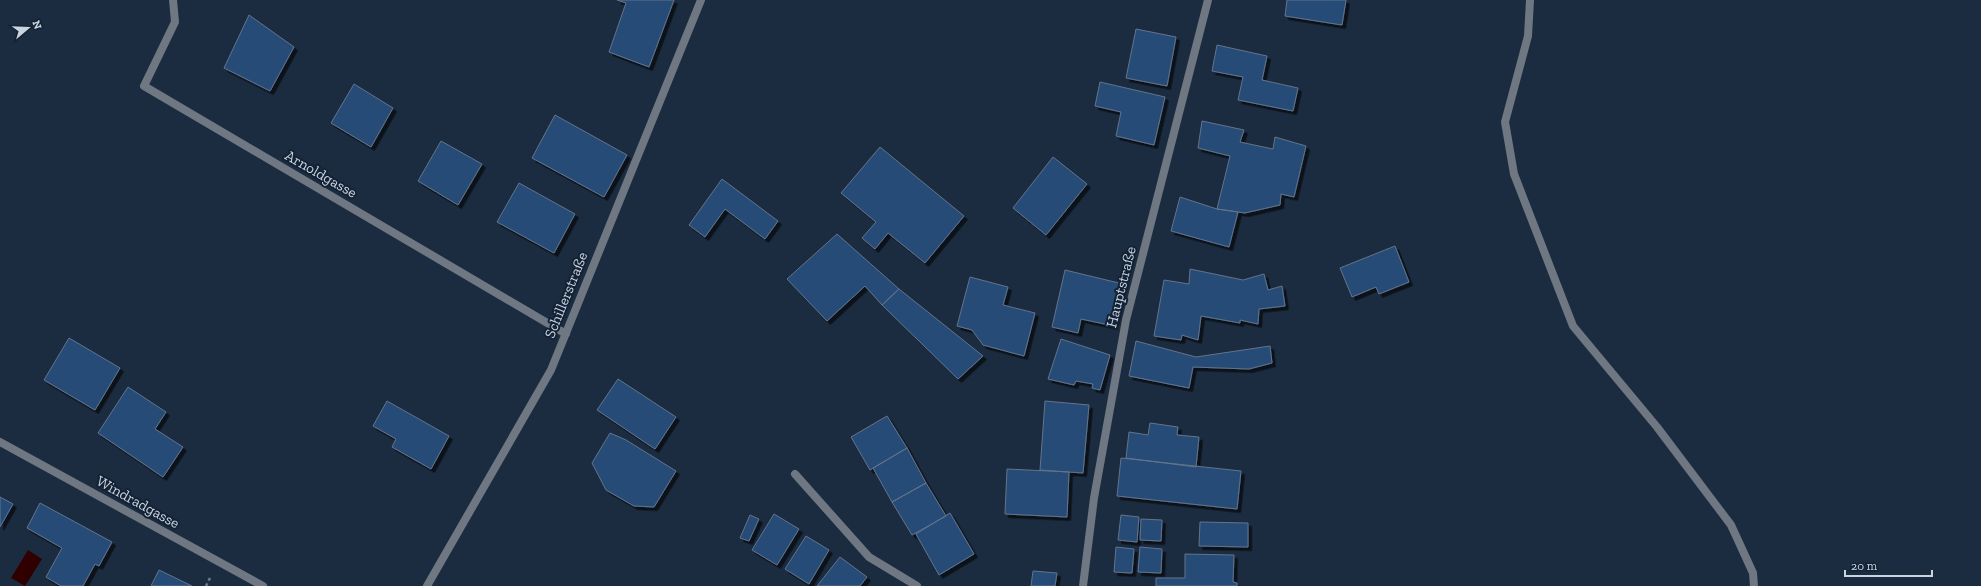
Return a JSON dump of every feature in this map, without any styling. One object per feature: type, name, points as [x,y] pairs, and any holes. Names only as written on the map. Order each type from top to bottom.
[{"type":"street","name":"Arnoldgasse","points":[[173,0],[175,22],[144,86],[566,334]]},
{"type":"street","name":"Schillerstraße","points":[[427,586],[551,370],[701,0]]},
{"type":"street","name":"Hauptstraße","points":[[1083,586],[1094,498],[1126,320],[1208,0]]},
{"type":"street","points":[[1530,0],[1528,36],[1504,122],[1514,174],[1573,326],[1658,427],[1731,525],[1753,573],[1754,586]]},
{"type":"street","name":"Windradgasse","points":[[0,442],[262,586]]},
{"type":"street","points":[[795,474],[869,557],[917,586]]},
{"type":"shaded area","points":[[28,550],[42,559],[25,586],[11,578]]},
{"type":"building","points":[[617,0],[674,0],[649,67],[609,52],[626,3]]},
{"type":"building","points":[[1287,0],[1346,0],[1342,25],[1285,16]]},
{"type":"building","points":[[249,15],[294,47],[270,91],[224,68]]},
{"type":"building","points":[[1136,29],[1176,37],[1167,86],[1126,78]]},
{"type":"building","points":[[1217,45],[1267,56],[1262,80],[1298,88],[1293,111],[1238,100],[1243,77],[1212,71]]},
{"type":"building","points":[[1100,82],[1165,97],[1154,145],[1116,136],[1121,112],[1095,106]]},
{"type":"building","points":[[354,84],[393,108],[371,147],[331,123]]},
{"type":"building","points":[[555,115],[627,155],[604,197],[532,158]]},
{"type":"building","points":[[1202,121],[1244,130],[1240,142],[1273,149],[1275,137],[1306,146],[1294,197],[1281,194],[1280,205],[1245,213],[1217,209],[1230,156],[1198,148]]},
{"type":"building","points":[[441,141],[482,164],[458,205],[418,181]]},
{"type":"building","points":[[880,147],[964,216],[925,263],[888,233],[875,249],[862,238],[876,222],[841,193]]},
{"type":"building","points":[[1053,157],[1087,184],[1046,235],[1013,208]]},
{"type":"building","points":[[722,179],[778,221],[765,239],[725,209],[705,237],[689,225]]},
{"type":"building","points":[[519,183],[575,214],[554,253],[497,222]]},
{"type":"building","points":[[1180,197],[1217,209],[1238,212],[1229,247],[1171,231]]},
{"type":"building","points":[[837,234],[899,289],[882,305],[865,286],[827,321],[787,279]]},
{"type":"building","points":[[1395,246],[1409,282],[1379,294],[1376,287],[1352,297],[1340,268]]},
{"type":"building","points":[[1190,269],[1243,280],[1264,274],[1268,290],[1282,286],[1285,306],[1259,309],[1258,324],[1240,320],[1240,323],[1201,316],[1198,340],[1182,335],[1181,340],[1154,336],[1164,280],[1189,284]]},
{"type":"building","points":[[1065,270],[1123,284],[1114,326],[1081,319],[1078,333],[1052,327]]},
{"type":"building","points":[[970,277],[1008,287],[1003,305],[1035,313],[1024,356],[983,345],[972,330],[957,326]]},
{"type":"building","points":[[899,289],[983,356],[958,379],[882,305]]},
{"type":"building","points":[[69,338],[120,368],[95,410],[44,380]]},
{"type":"building","points":[[1061,339],[1110,355],[1100,390],[1092,388],[1093,384],[1076,381],[1074,385],[1048,379]]},
{"type":"building","points":[[1136,341],[1196,357],[1270,346],[1272,363],[1249,369],[1193,367],[1189,388],[1129,376]]},
{"type":"building","points":[[618,379],[676,417],[655,449],[597,410]]},
{"type":"building","points":[[128,387],[166,412],[155,429],[183,447],[163,477],[98,433]]},
{"type":"building","points":[[387,401],[449,436],[431,469],[392,447],[396,439],[373,426]]},
{"type":"building","points":[[1045,401],[1089,405],[1083,473],[1040,470]]},
{"type":"building","points":[[887,416],[907,448],[870,470],[851,437]]},
{"type":"building","points":[[1150,423],[1178,427],[1177,435],[1199,437],[1196,467],[1126,458],[1129,432],[1148,435]]},
{"type":"building","points":[[610,433],[626,440],[676,471],[654,507],[634,506],[606,490],[592,463]]},
{"type":"building","points":[[907,448],[926,483],[892,502],[873,468]]},
{"type":"building","points":[[1121,458],[1241,471],[1237,509],[1117,496]]},
{"type":"building","points":[[1007,469],[1069,472],[1067,517],[1005,514]]},
{"type":"building","points":[[926,483],[946,516],[912,535],[892,502]]},
{"type":"building","points":[[0,497],[13,504],[0,527]]},
{"type":"building","points":[[40,503],[112,542],[99,566],[95,564],[83,586],[61,586],[46,577],[62,548],[27,528]]},
{"type":"building","points":[[950,513],[974,554],[939,575],[916,534]]},
{"type":"building","points":[[774,514],[799,529],[777,565],[752,550]]},
{"type":"building","points":[[750,515],[759,519],[749,541],[740,538]]},
{"type":"building","points":[[1121,515],[1139,517],[1137,542],[1118,540]]},
{"type":"building","points":[[1141,519],[1162,520],[1161,541],[1140,540]]},
{"type":"building","points":[[1200,522],[1248,523],[1248,547],[1199,546]]},
{"type":"building","points":[[806,536],[829,550],[809,584],[785,569]]},
{"type":"building","points":[[1116,547],[1134,549],[1132,573],[1114,572]]},
{"type":"building","points":[[1140,547],[1162,549],[1161,573],[1138,572]]},
{"type":"building","points":[[1185,554],[1234,555],[1233,582],[1237,583],[1237,586],[1156,586],[1156,578],[1185,578]]},
{"type":"building","points":[[840,557],[867,577],[860,586],[817,586]]},
{"type":"building","points":[[159,570],[192,586],[151,586]]},
{"type":"building","points":[[1033,571],[1057,573],[1055,586],[1031,586]]}]
